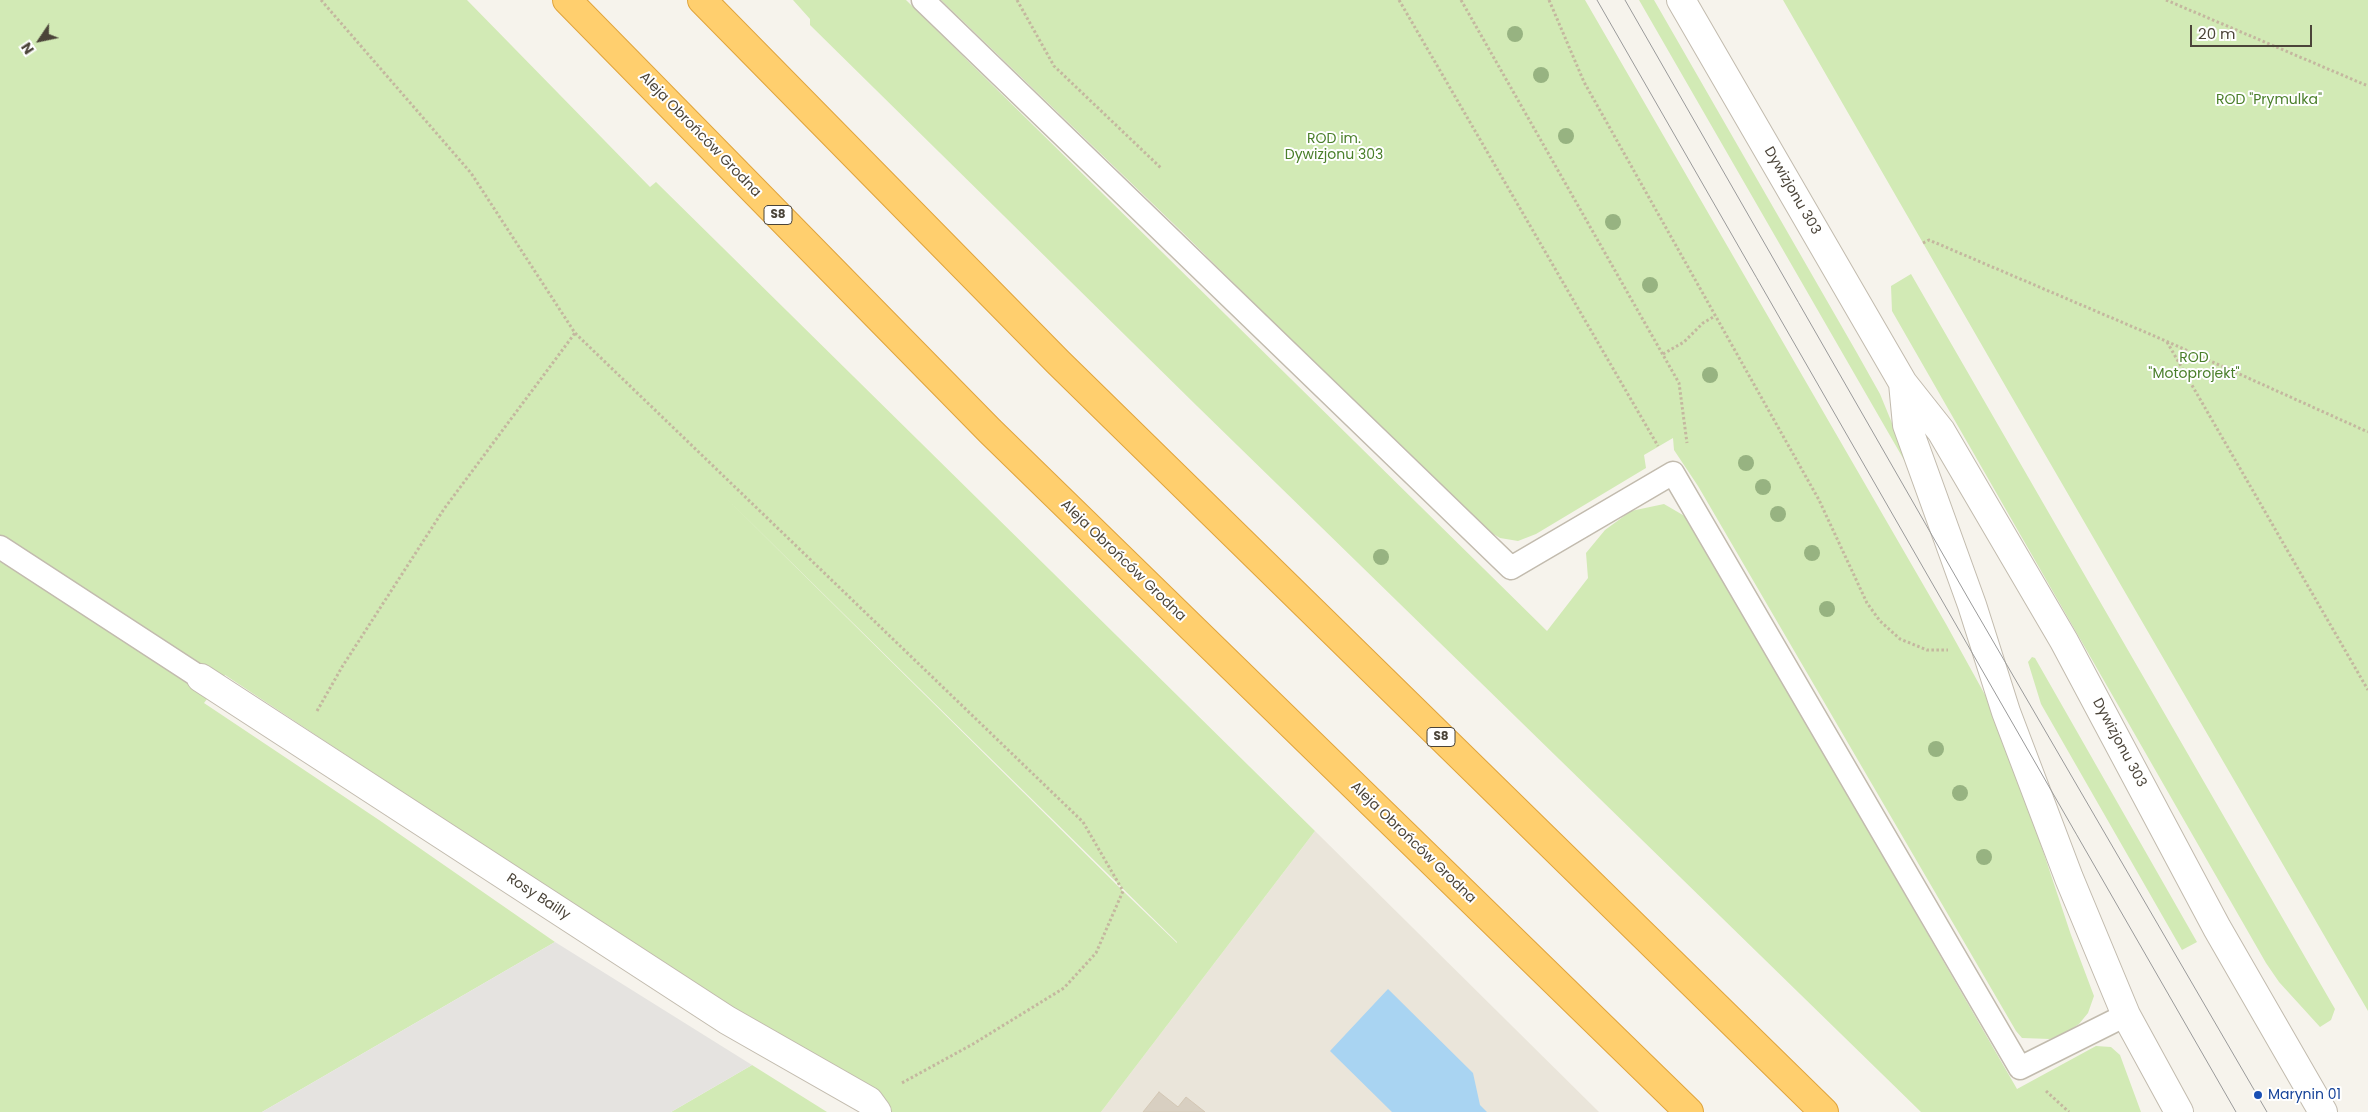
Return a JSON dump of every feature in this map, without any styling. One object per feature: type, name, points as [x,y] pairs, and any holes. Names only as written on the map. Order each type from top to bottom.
[{"type":"highway","name":"Aleja Obrońców Grodna","points":[[567,0],[990,431],[1689,1112]]},
{"type":"highway","name":"S8","points":[[702,0],[1058,362],[1824,1112]]},
{"type":"street","name":"Dywizjonu 303","points":[[1681,0],[1903,382],[1941,431],[2064,641],[2217,928],[2323,1112]]},
{"type":"street","name":"Dywizjonu 303","points":[[1903,382],[1907,426],[1972,605],[2006,712],[2070,878],[2126,1015],[2179,1112]]},
{"type":"street","name":"Rosy Bailly","points":[[201,678],[727,1020],[873,1107]]},
{"type":"lane","points":[[923,0],[1511,568],[1674,473],[2020,1068],[2126,1015]]},
{"type":"lane","points":[[0,547],[201,678]]},
{"type":"path","points":[[321,0],[471,173],[575,333],[1083,822],[1123,892],[1096,952],[1064,988],[873,1107]]},
{"type":"path","points":[[1017,0],[1054,66],[1161,168]]},
{"type":"path","points":[[1399,0],[1658,446]]},
{"type":"path","points":[[1461,0],[1680,383],[1688,445],[1674,473]]},
{"type":"path","points":[[1549,0],[1584,82],[1819,500],[1844,550],[1867,603],[1880,621],[1900,639],[1927,650],[1976,646],[1986,649]]},
{"type":"path","points":[[2166,0],[2368,86]]},
{"type":"path","points":[[1923,243],[1929,240],[2166,340],[2368,432]]},
{"type":"path","points":[[1663,354],[1684,342],[1703,323],[1716,316]]},
{"type":"path","points":[[300,742],[342,668],[444,509],[575,333]]},
{"type":"path","points":[[2166,340],[2368,690]]},
{"type":"shaded area","points":[[1315,831],[1599,1112],[1101,1112]]},
{"type":"shaded area","points":[[555,942],[752,1065],[671,1112],[262,1112]]},
{"type":"green space","points":[[0,0],[467,0],[650,187],[656,182],[1315,831],[1101,1112],[886,1112],[225,675],[204,703],[382,822],[555,942],[262,1112],[0,1112]],"holes":[[[726,498],[1177,942],[1123,891]]]},
{"type":"green space","points":[[793,0],[906,0],[1547,631],[1588,578],[1586,553],[1605,530],[1631,511],[1664,504],[1688,518],[2017,1089],[2096,1046],[2111,1047],[2120,1055],[2141,1112],[1921,1112],[1197,406],[810,25],[810,19]]},
{"type":"green space","name":"ROD im. Dywizjonu 303","points":[[941,0],[1585,0],[1946,624],[2000,722],[2071,935],[2094,996],[2088,1013],[2079,1024],[2067,1032],[2050,1039],[2022,1038],[2016,1031],[1698,486],[1674,450],[1673,438],[1644,455],[1646,468],[1536,534],[1518,541],[1500,538],[1480,526],[1180,230]]},
{"type":"green space","points":[[1639,0],[1654,0],[1880,394],[1915,479]]},
{"type":"green space","name":"ROD \"Motoprojekt\"","points":[[1783,0],[2368,0],[2368,1011],[2010,394]]},
{"type":"green space","points":[[1911,274],[2335,1009],[2331,1020],[2320,1027],[2279,982],[2266,963],[1892,311],[1891,286]]},
{"type":"green space","points":[[2032,657],[2035,658],[2197,942],[2182,950],[2041,704],[2028,662]]},
{"type":"green space","points":[[752,1065],[827,1112],[671,1112]]},
{"type":"water","points":[[1388,989],[1473,1073],[1480,1105],[1487,1112],[1392,1112],[1330,1051]]},
{"type":"building","points":[[1159,1092],[1178,1107],[1186,1097],[1205,1112],[1143,1112]]},
{"type":"tram line","points":[[1597,0],[2236,1112]]},
{"type":"tram line","points":[[1625,0],[1972,605],[2267,1112]]},
{"type":"place","name":"Marynin 01","points":[[2258,1095]]},
{"type":"park label","name":"ROD \"Prymulka\"","points":[[2269,100]]}]
